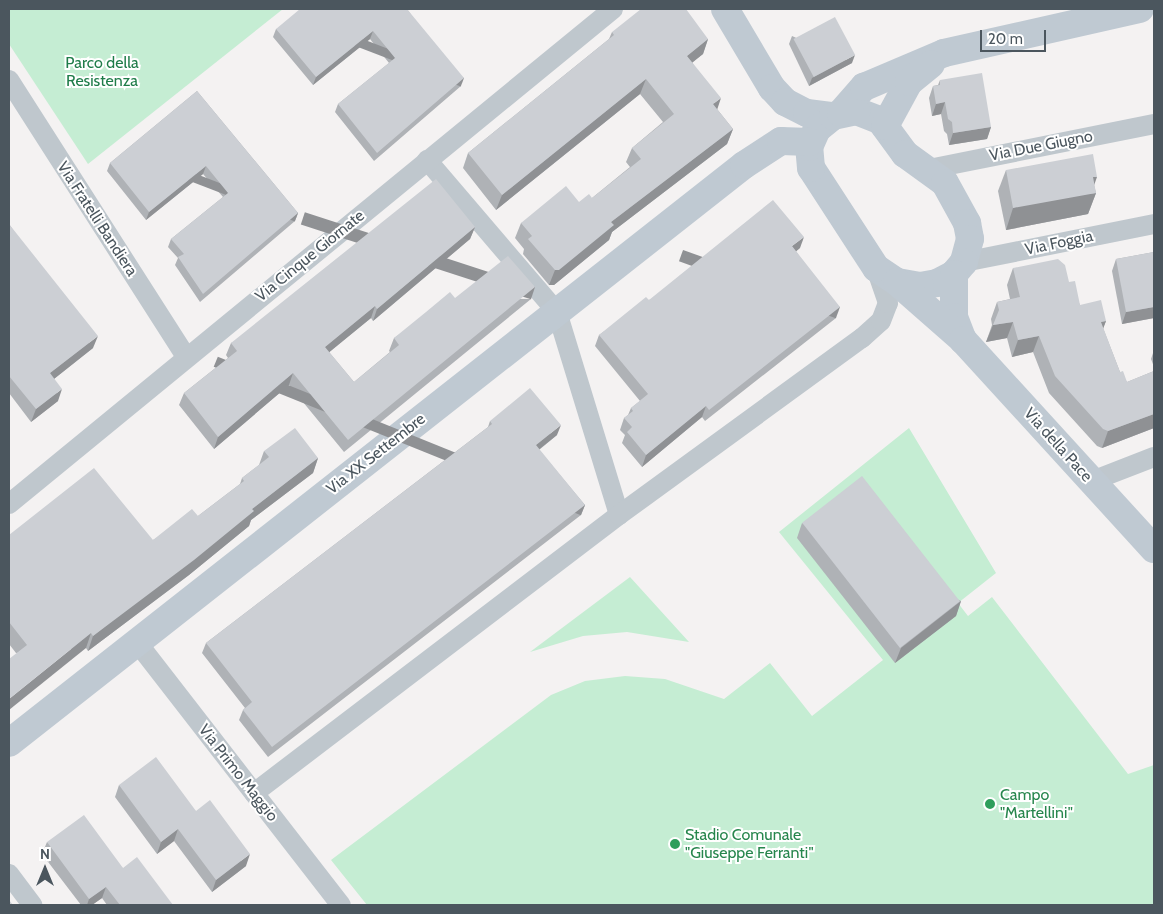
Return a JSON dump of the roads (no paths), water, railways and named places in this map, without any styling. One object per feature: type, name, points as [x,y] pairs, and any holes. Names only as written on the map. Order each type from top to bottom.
[{"type":"main road","points":[[820,185],[809,160],[811,140],[817,129],[837,114],[864,87],[944,53],[1140,9]]},
{"type":"main road","points":[[726,10],[776,99],[811,140]]},
{"type":"main road","points":[[776,99],[797,109],[819,116],[866,113],[885,126],[909,82],[944,53]]},
{"type":"main road","points":[[772,145],[776,99]]},
{"type":"main road","name":"Via della Pace","points":[[885,126],[904,154],[928,169],[945,183],[967,223],[970,239],[959,268],[954,317],[963,340]]},
{"type":"main road","name":"Via XX Settembre","points":[[9,744],[136,641],[744,165],[772,145],[789,140],[811,140]]},
{"type":"main road","name":"Via XX Settembre","points":[[744,165],[765,159],[790,160],[820,185]]},
{"type":"main road","name":"Via della Pace","points":[[820,185],[887,275],[963,340],[1154,549]]},
{"type":"main road","points":[[887,275],[920,286],[937,283],[959,268]]},
{"type":"street","name":"Via Cinque Giornate","points":[[9,504],[186,357],[613,9]]},
{"type":"street","name":"Via Fratelli Bandiera","points":[[9,80],[186,357]]},
{"type":"street","name":"Via Due Giugno","points":[[928,169],[1154,124]]},
{"type":"street","points":[[427,160],[557,312],[619,515]]},
{"type":"street","name":"Via Foggia","points":[[959,268],[1154,224]]},
{"type":"street","points":[[254,793],[619,515],[862,338],[881,321],[888,303],[887,275]]},
{"type":"street","points":[[1092,481],[1154,457]]},
{"type":"street","name":"Via Primo Maggio","points":[[136,641],[340,905]]},
{"type":"street","points":[[9,874],[32,905]]},
{"type":"place","name":"Campo \"Martellini\"","points":[[990,804]]},
{"type":"place","name":"Stadio Comunale \"Giuseppe Ferranti\"","points":[[675,844]]},
{"type":"park label","name":"Parco della Resistenza","points":[[102,72]]}]
